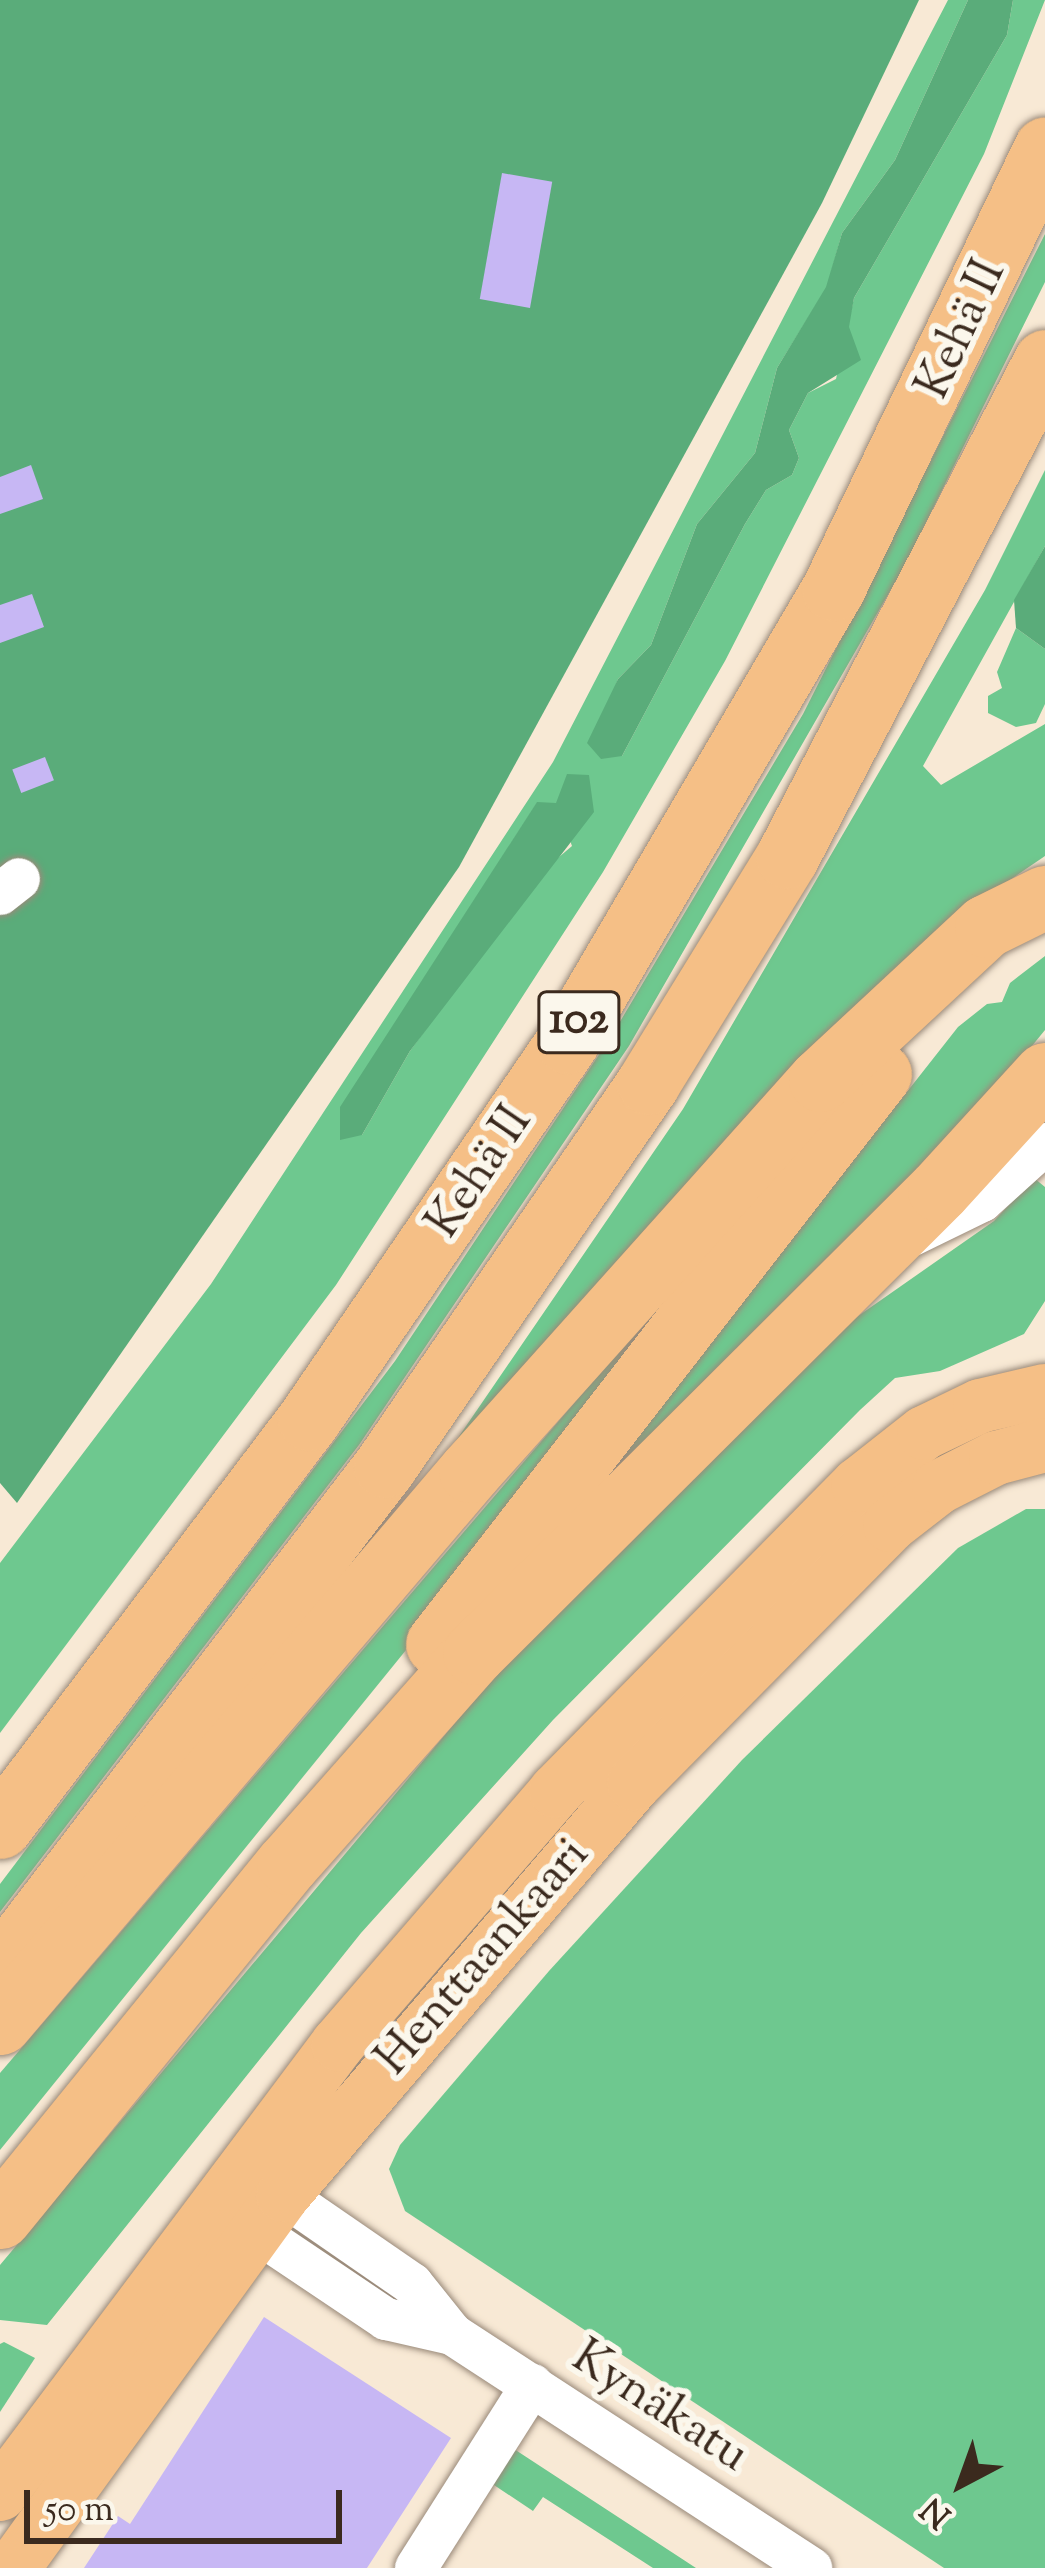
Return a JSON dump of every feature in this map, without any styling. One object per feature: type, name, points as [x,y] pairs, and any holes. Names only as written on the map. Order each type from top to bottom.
[{"type":"highway","name":"Kehä II","points":[[0,1827],[309,1419],[579,1023],[833,589],[1045,148]]},
{"type":"highway","name":"Kehä II","points":[[0,1968],[385,1466],[648,1083],[787,857],[999,463],[1045,361]]},
{"type":"highway","points":[[288,1864],[515,1536],[845,1114],[1045,901]]},
{"type":"highway","points":[[0,2023],[470,1471],[820,1080],[986,926],[1045,901]]},
{"type":"highway","points":[[0,2217],[288,1864],[601,1519],[1045,1074]]},
{"type":"main road","name":"Henttaankaari","points":[[0,2494],[231,2180],[556,1791],[790,1549],[924,1433],[980,1406],[1045,1391]]},
{"type":"main road","name":"Henttaankaari","points":[[14,2568],[269,2213],[634,1784],[890,1525],[939,1486],[996,1458],[1045,1445]]},
{"type":"street","points":[[868,1256],[982,1201],[1045,1144]]},
{"type":"street","points":[[231,2180],[269,2213]]},
{"type":"street","name":"Kynäkatu","points":[[269,2213],[412,2284],[452,2333],[811,2568]]},
{"type":"street","points":[[418,2540],[532,2385]]},
{"type":"green space","points":[[0,0],[919,0],[822,203],[459,867],[17,1503],[0,1483]]},
{"type":"green space","points":[[948,0],[968,0],[895,160],[842,233],[827,287],[777,368],[755,453],[697,524],[651,645],[618,679],[603,720],[622,756],[745,524],[766,490],[792,475],[799,458],[789,430],[808,393],[836,379],[854,298],[1007,35],[1013,0],[1045,0],[984,154],[725,661],[603,872],[336,1285],[0,1733],[0,1563],[211,1284],[553,762]],"holes":[[[537,803],[556,803],[572,846],[539,874],[410,1051],[362,1135],[341,1107]]]},
{"type":"green space","points":[[968,0],[1013,0],[1007,35],[854,298],[849,327],[861,360],[808,393],[789,430],[799,458],[792,475],[766,490],[745,524],[622,756],[601,759],[587,743],[618,679],[651,645],[697,524],[755,453],[777,368],[826,287],[842,233],[895,160]]},
{"type":"green space","points":[[1045,234],[1045,282],[905,565],[629,1046],[359,1445],[0,1912],[0,1884],[395,1361],[612,1035],[803,714]]},
{"type":"green space","points":[[1045,470],[1045,546],[923,766],[941,785],[1045,724],[1045,856],[979,901],[449,1451],[683,1109],[985,590]]},
{"type":"green space","points":[[1045,546],[1045,649],[1016,628],[1014,600]]},
{"type":"green space","points":[[1016,628],[1045,649],[1045,704],[1036,723],[1016,727],[988,713],[988,696],[1002,688],[997,672]]},
{"type":"green space","points":[[567,774],[589,775],[594,812],[410,1051],[362,1135],[340,1140],[340,1107],[537,802],[556,803]]},
{"type":"green space","points":[[1045,956],[1045,1030],[992,1095],[582,1505],[958,1027],[987,1004],[1002,1002],[1010,983]]},
{"type":"green space","points":[[1034,1178],[1045,1187],[1045,1301],[1024,1334],[940,1371],[895,1378],[860,1410],[553,1720],[361,1933],[47,2325],[0,2320],[0,2265],[507,1661],[831,1335],[994,1221]]},
{"type":"green space","points":[[738,1212],[471,1570],[0,2150],[0,2073]]},
{"type":"green space","points":[[1026,1509],[1045,1509],[1045,2568],[944,2568],[405,2211],[389,2169],[400,2145],[549,1971],[742,1760],[958,1548]]},
{"type":"green space","points":[[0,2344],[35,2358],[0,2412]]},
{"type":"green space","points":[[514,2449],[696,2568],[653,2568],[543,2497],[533,2511],[491,2483]]},
{"type":"building","points":[[502,173],[552,182],[530,308],[480,299]]},
{"type":"building","points":[[31,465],[43,499],[0,514],[0,477]]},
{"type":"building","points":[[32,594],[44,627],[0,643],[0,605]]},
{"type":"building","points":[[45,757],[54,780],[21,793],[12,770]]},
{"type":"building","points":[[264,2317],[451,2438],[367,2568],[84,2568],[118,2516],[130,2524]]}]
